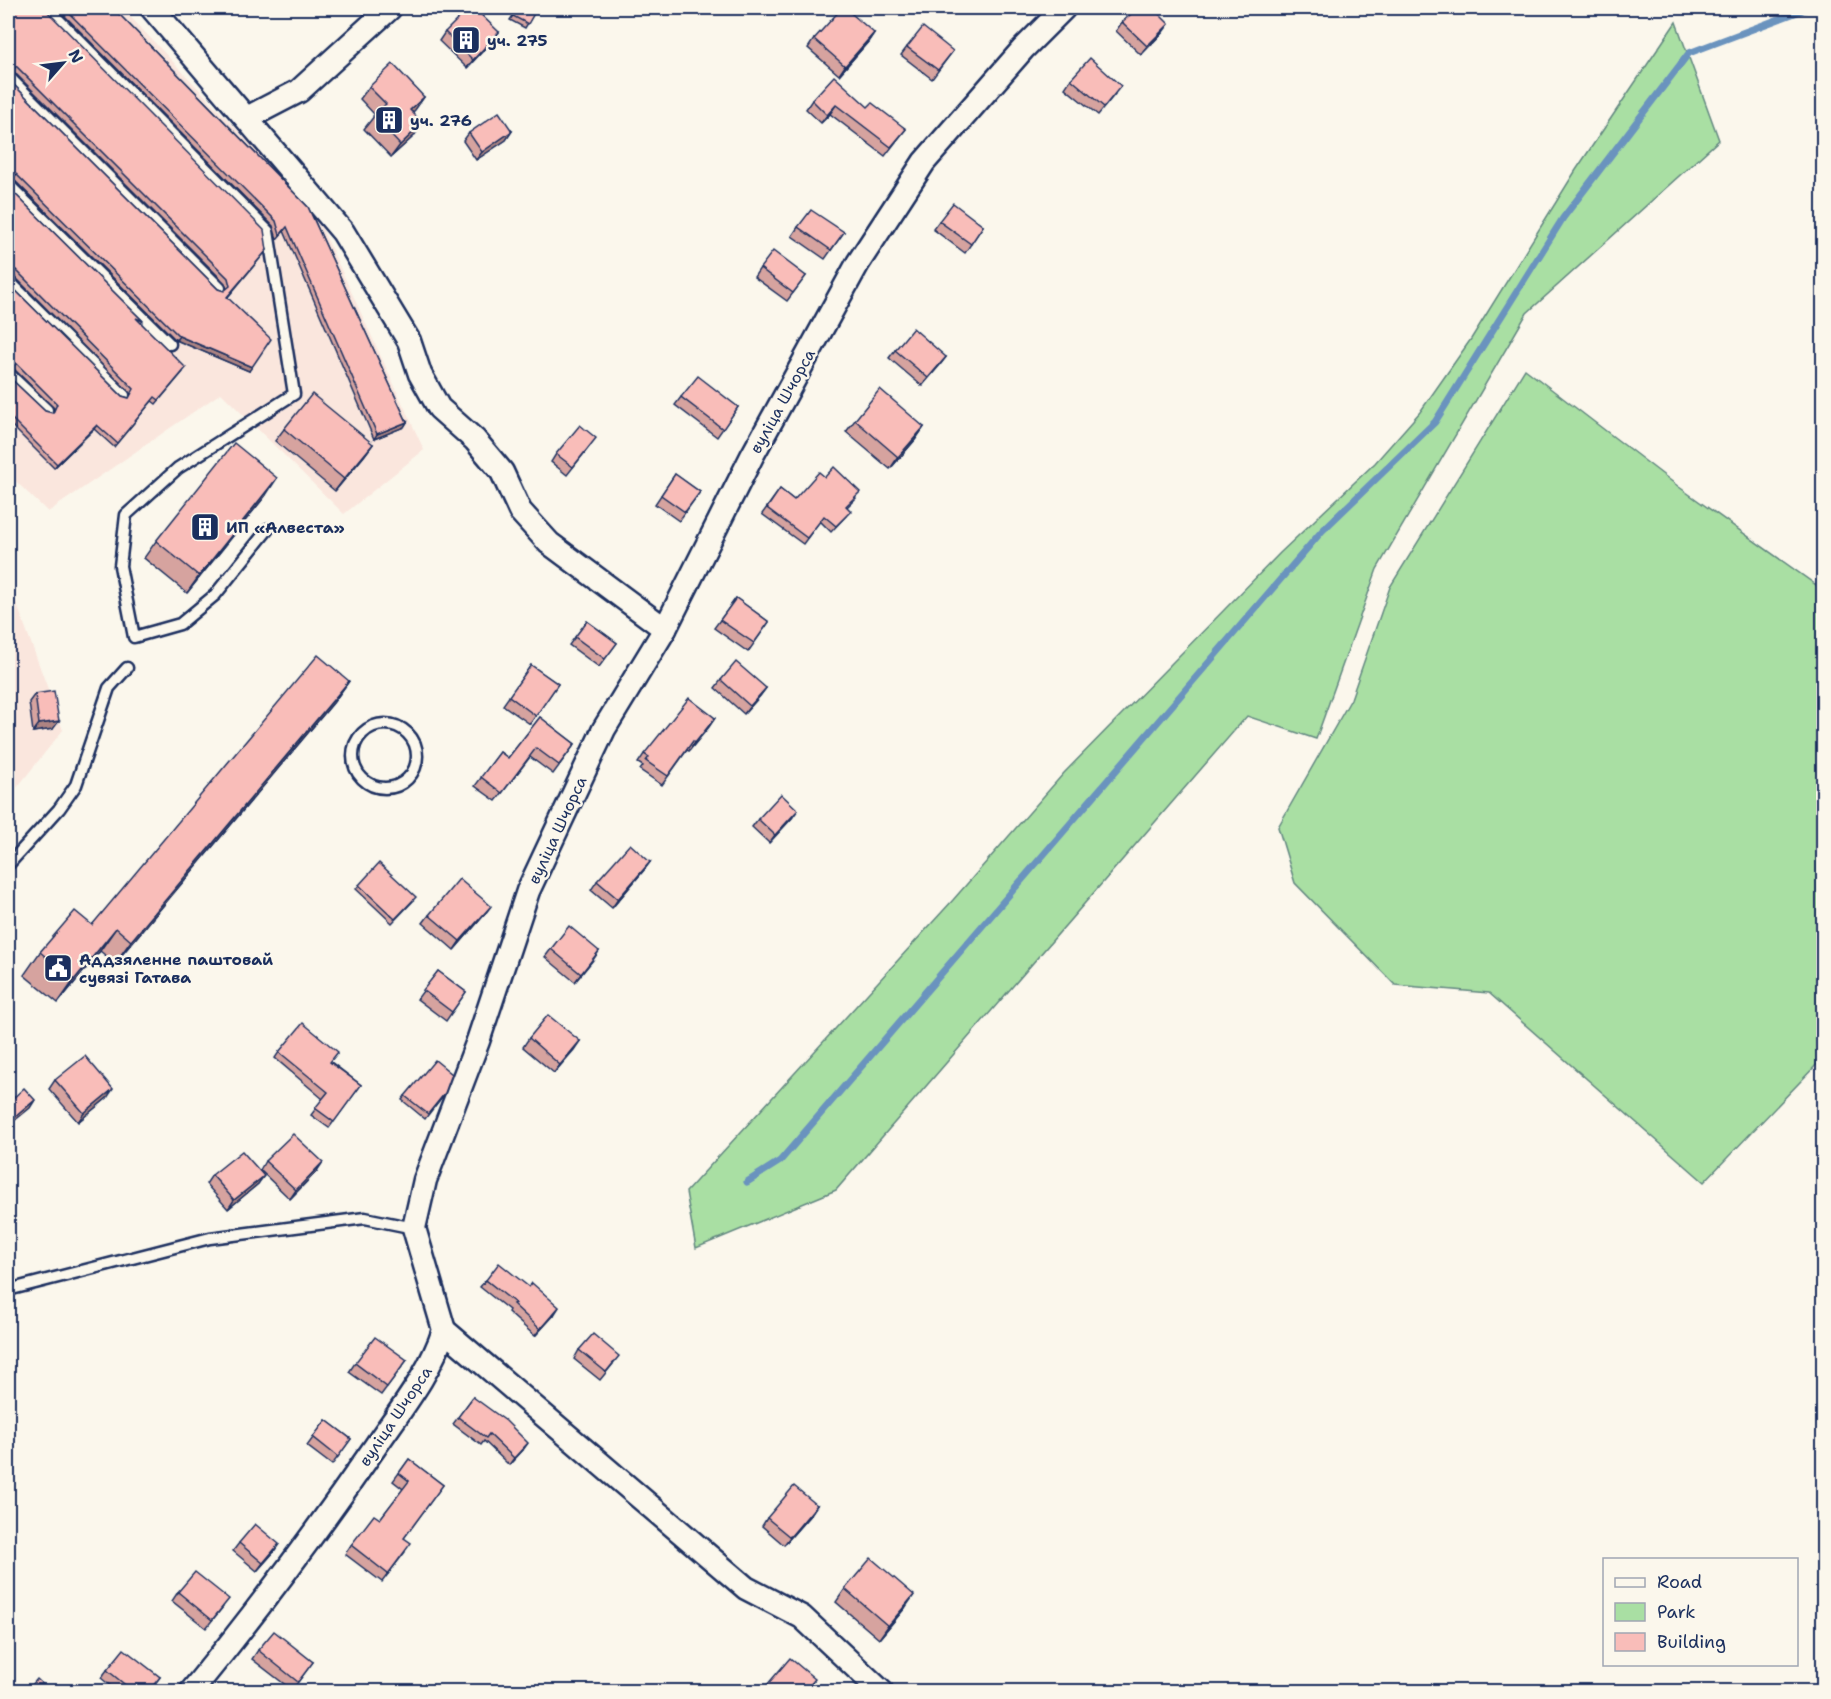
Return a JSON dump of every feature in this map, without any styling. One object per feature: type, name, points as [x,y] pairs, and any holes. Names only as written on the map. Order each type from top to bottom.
[{"type":"street","points":[[152,8],[343,232],[409,341],[420,374],[439,408],[475,440],[502,472],[520,511],[549,543],[665,628]]},
{"type":"street","points":[[247,118],[299,91],[390,8]]},
{"type":"street","name":"вуліца Шчорса","points":[[191,1692],[233,1641],[348,1486],[423,1378],[444,1330],[414,1228],[425,1180],[478,1041],[528,891],[604,729],[665,628],[752,456],[858,262],[924,162],[1023,49],[1064,8]]},
{"type":"street","points":[[444,1330],[746,1588],[802,1617],[882,1692]]},
{"type":"lane","points":[[46,8],[268,231],[294,394],[178,468],[126,515],[120,566],[134,637],[180,624],[215,595],[268,529]]},
{"type":"lane","points":[[8,76],[220,288]]},
{"type":"lane","points":[[8,184],[170,344]]},
{"type":"lane","points":[[8,280],[124,395]]},
{"type":"lane","points":[[8,373],[47,410]]},
{"type":"lane","points":[[8,865],[59,809],[76,785],[109,688],[128,668]]},
{"type":"lane","points":[[377,725],[393,725],[404,730],[412,738],[417,749],[417,761],[410,777],[399,785],[379,788],[369,784],[359,774],[353,752],[357,742],[367,730],[377,725]]},
{"type":"lane","points":[[8,1290],[210,1238],[365,1218],[414,1228]]},
{"type":"shaded area","points":[[8,8],[122,8],[314,211],[424,450],[344,514],[221,393],[48,512],[8,474]]},
{"type":"shaded area","points":[[8,580],[63,730],[15,790],[8,791]]},
{"type":"green space","points":[[1676,22],[1719,140],[1527,313],[1377,569],[1316,739],[1247,716],[836,1190],[696,1248],[686,1192],[953,900],[1064,773],[1280,553],[1375,463],[1420,412],[1471,339],[1576,170]]},
{"type":"green space","points":[[1525,369],[1679,487],[1823,590],[1823,1058],[1704,1182],[1489,993],[1395,985],[1295,883],[1278,827],[1351,699],[1390,587]]},
{"type":"building","points":[[8,8],[44,8],[264,230],[267,250],[227,297],[271,339],[252,367],[179,336],[16,174],[10,172],[8,174],[8,79],[218,289],[224,291],[230,286],[228,278],[16,66],[10,64],[8,66]]},
{"type":"building","points":[[64,8],[113,8],[308,207],[407,422],[377,434],[287,227],[280,235],[276,221]]},
{"type":"building","name":"уч. 275","points":[[469,8],[474,8],[499,32],[473,60],[445,32]]},
{"type":"building","points":[[518,8],[537,8],[528,24],[513,16]]},
{"type":"building","points":[[842,8],[845,8],[874,33],[845,66],[814,39]]},
{"type":"building","points":[[1138,8],[1153,8],[1169,24],[1147,46],[1122,22]]},
{"type":"building","points":[[923,27],[953,51],[938,70],[907,47]]},
{"type":"building","points":[[1090,58],[1121,86],[1104,107],[1071,79]]},
{"type":"building","points":[[393,64],[424,97],[410,110],[423,123],[400,145],[373,116],[386,104],[369,87]]},
{"type":"building","points":[[834,76],[868,107],[872,103],[906,129],[891,147],[836,105],[827,115],[812,100]]},
{"type":"building","points":[[499,112],[512,131],[482,152],[469,133]]},
{"type":"building","points":[[8,187],[143,321],[136,318],[186,368],[159,400],[155,397],[117,443],[97,425],[57,464],[8,415],[8,376],[45,411],[53,413],[57,404],[16,363],[9,361],[8,363],[8,283],[122,396],[129,398],[134,389],[16,270],[10,268],[8,270]]},
{"type":"building","points":[[953,203],[983,226],[971,244],[939,221]]},
{"type":"building","points":[[811,210],[844,232],[831,250],[798,227]]},
{"type":"building","points":[[773,251],[806,276],[793,293],[760,268]]},
{"type":"building","points":[[913,328],[946,357],[928,378],[895,350]]},
{"type":"building","points":[[698,376],[738,407],[723,429],[681,397]]},
{"type":"building","points":[[880,389],[924,427],[898,457],[855,420]]},
{"type":"building","points":[[312,394],[373,444],[344,479],[284,429]]},
{"type":"building","points":[[580,425],[596,438],[573,467],[556,454]]},
{"type":"building","name":"ИП «Алвеста»","points":[[234,443],[277,478],[199,576],[156,541]]},
{"type":"building","points":[[834,467],[860,492],[846,506],[851,511],[836,526],[824,516],[807,538],[767,508],[780,489],[794,500],[819,472],[825,477]]},
{"type":"building","points":[[675,474],[700,492],[685,512],[661,495]]},
{"type":"building","points":[[736,598],[769,622],[754,643],[720,620]]},
{"type":"building","points":[[587,621],[617,643],[605,659],[575,637]]},
{"type":"building","points":[[318,655],[349,681],[131,941],[116,928],[74,980],[40,952],[75,911],[92,925]]},
{"type":"building","points":[[736,662],[766,688],[750,706],[721,680]]},
{"type":"building","points":[[531,665],[558,684],[536,716],[509,696]]},
{"type":"building","points":[[54,691],[59,721],[39,724],[35,694]]},
{"type":"building","points":[[689,698],[715,718],[695,743],[693,741],[668,776],[646,761],[649,757],[644,754]]},
{"type":"building","points":[[540,717],[575,744],[559,765],[536,748],[502,793],[481,777],[500,752],[508,758]]},
{"type":"building","points":[[781,794],[798,810],[775,835],[758,819]]},
{"type":"building","points":[[630,844],[650,862],[618,899],[597,881]]},
{"type":"building","points":[[379,863],[416,897],[395,919],[359,885]]},
{"type":"building","points":[[459,879],[491,906],[460,941],[429,915]]},
{"type":"building","points":[[569,926],[599,951],[581,974],[551,949]]},
{"type":"building","points":[[438,971],[466,992],[452,1012],[423,990]]},
{"type":"building","points":[[548,1015],[580,1041],[560,1065],[529,1038]]},
{"type":"building","points":[[303,1023],[338,1052],[330,1062],[361,1085],[334,1122],[315,1108],[328,1092],[279,1052]]},
{"type":"building","points":[[85,1056],[113,1089],[84,1113],[55,1080]]},
{"type":"building","points":[[435,1060],[452,1074],[445,1093],[428,1114],[405,1096]]},
{"type":"building","points":[[24,1088],[35,1100],[8,1123],[8,1103]]},
{"type":"building","points":[[293,1134],[323,1162],[296,1190],[265,1161]]},
{"type":"building","points":[[242,1151],[264,1176],[234,1200],[212,1175]]},
{"type":"building","points":[[499,1263],[529,1287],[532,1283],[559,1307],[540,1329],[513,1304],[515,1303],[486,1280]]},
{"type":"building","points":[[593,1334],[619,1356],[606,1372],[579,1350]]},
{"type":"building","points":[[375,1337],[407,1360],[387,1387],[355,1363]]},
{"type":"building","points":[[473,1397],[506,1421],[528,1443],[514,1458],[489,1434],[486,1438],[458,1417]]},
{"type":"building","points":[[326,1420],[351,1439],[338,1457],[313,1437]]},
{"type":"building","points":[[409,1459],[443,1485],[404,1538],[411,1543],[388,1574],[351,1545],[374,1515],[380,1519],[409,1481],[399,1473]]},
{"type":"building","points":[[794,1486],[817,1505],[790,1537],[767,1518]]},
{"type":"building","points":[[255,1524],[279,1544],[263,1563],[239,1543]]},
{"type":"building","points":[[871,1558],[914,1595],[888,1626],[845,1589]]},
{"type":"building","points":[[195,1572],[229,1599],[212,1620],[178,1592]]},
{"type":"building","points":[[274,1631],[313,1662],[298,1682],[258,1650]]},
{"type":"building","points":[[124,1649],[160,1677],[148,1692],[134,1692],[107,1670]]},
{"type":"building","points":[[790,1658],[815,1679],[804,1692],[761,1692]]},
{"type":"building","points":[[37,1679],[51,1692],[26,1692]]},
{"type":"waterway","points":[[747,1182],[780,1161],[1322,531],[1435,422],[1563,218],[1689,53],[1808,8]]},
{"type":"place","name":"уч. 275","points":[[466,40]]},
{"type":"place","name":"уч. 276","points":[[389,120]]},
{"type":"place","name":"ИП «Алвеста»","points":[[205,527]]},
{"type":"place","name":"Аддзяленне паштовай сувязі Гатава","points":[[58,968]]}]
